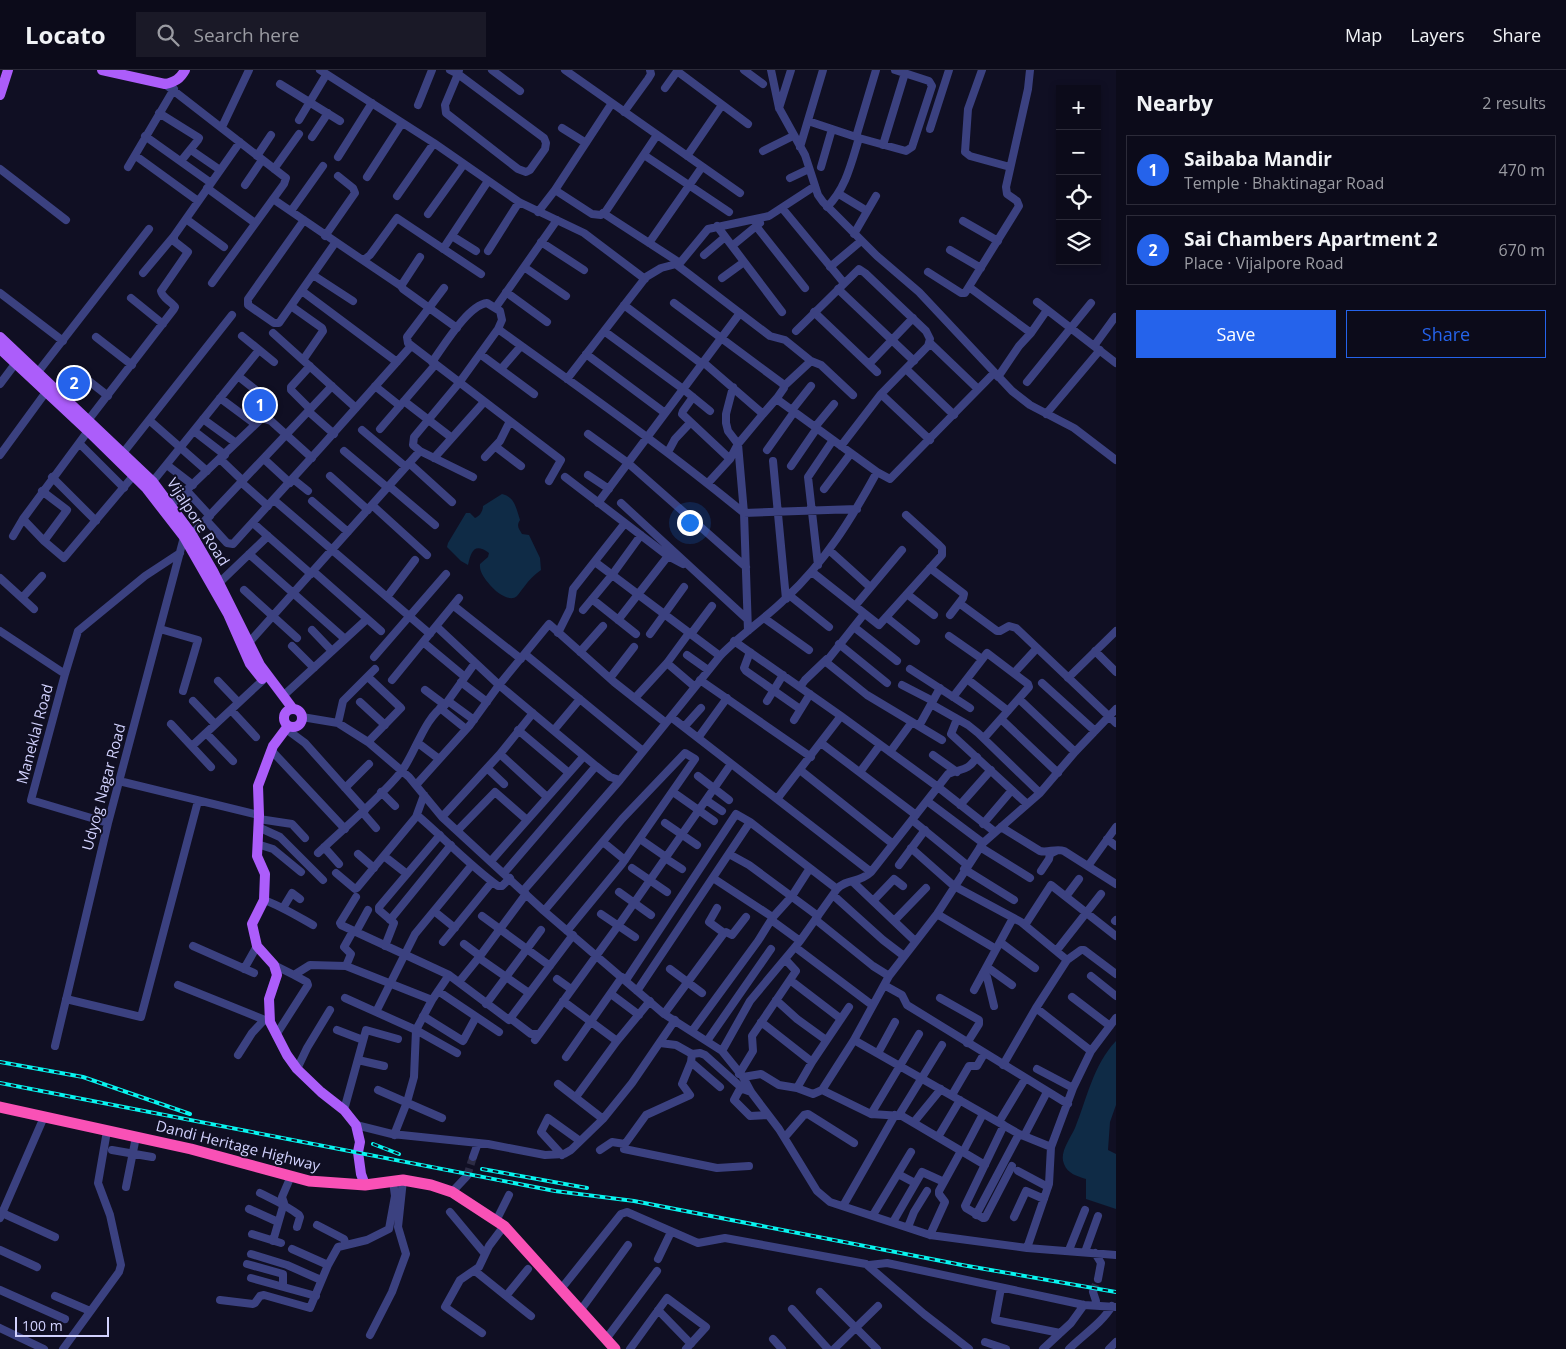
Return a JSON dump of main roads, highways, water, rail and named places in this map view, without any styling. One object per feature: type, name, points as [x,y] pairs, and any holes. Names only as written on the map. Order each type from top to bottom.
[{"type":"highway","name":"Dandi Heritage Highway","points":[[0,1107],[191,1148],[309,1181],[365,1185],[398,1181],[431,1185],[452,1192],[500,1224],[580,1311],[608,1345]]},
{"type":"main road","points":[[0,95],[8,70]]},
{"type":"main road","points":[[102,70],[169,87],[182,76],[185,70]]},
{"type":"main road","points":[[121,70],[167,79],[185,70]]},
{"type":"main road","name":"Vijalpore Road","points":[[0,337],[46,392],[123,453],[188,535],[219,583],[246,646],[250,664],[290,709],[298,710],[302,717],[301,723],[296,726],[287,727]]},
{"type":"main road","name":"Vijalpore Road","points":[[0,349],[38,372],[134,475],[150,485],[171,505],[246,646],[283,696],[290,709]]},
{"type":"main road","points":[[290,709],[284,718],[287,727],[271,750],[258,786],[259,820],[256,856],[264,874],[264,900],[252,924],[257,946],[274,965],[277,975],[269,999],[267,1021],[287,1055],[298,1069],[321,1092],[344,1110],[356,1125],[360,1142],[358,1152],[361,1174],[365,1185]]},
{"type":"water","points":[[502,494],[512,500],[520,520],[518,524],[519,529],[522,534],[529,535],[540,558],[541,570],[514,598],[506,597],[499,593],[490,585],[480,570],[480,564],[488,557],[489,553],[480,548],[474,550],[468,565],[461,561],[447,547],[466,513],[470,513],[475,518],[477,517],[481,513],[483,506]]},
{"type":"water","points":[[1116,1041],[1116,1105],[1110,1122],[1108,1150],[1116,1154],[1116,1209],[1086,1199],[1086,1179],[1070,1172],[1064,1164],[1063,1155],[1096,1071],[1108,1050]]},
{"type":"tunnel","points":[[467,1176],[473,1157]]},
{"type":"tunnel","points":[[1093,1292],[1098,1279]]},
{"type":"railway","points":[[0,1062],[83,1077],[190,1114]]},
{"type":"railway","points":[[0,1083],[555,1191],[634,1201],[962,1265],[1116,1292]]},
{"type":"railway","points":[[373,1144],[399,1154]]},
{"type":"railway","points":[[482,1169],[587,1188]]},
{"type":"place","name":"Sai Chambers Apartment 2","points":[[74,383]]},
{"type":"place","name":"Saibaba Mandir","points":[[260,405]]}]
